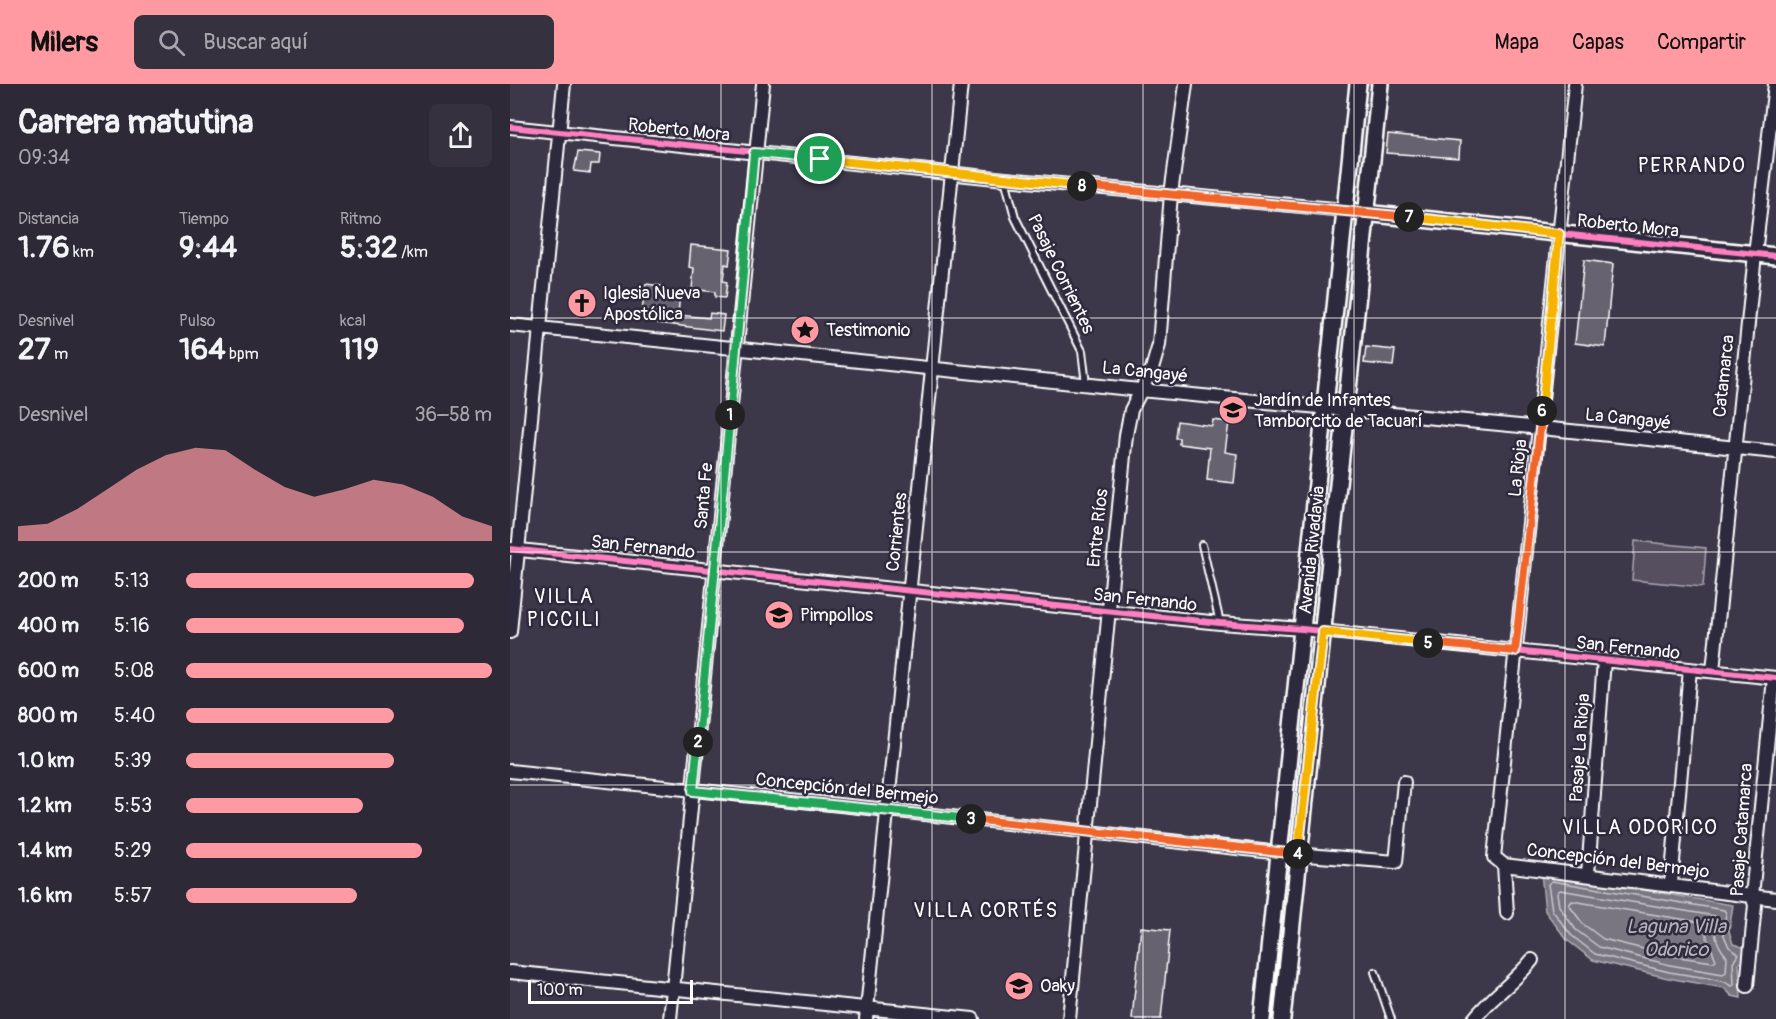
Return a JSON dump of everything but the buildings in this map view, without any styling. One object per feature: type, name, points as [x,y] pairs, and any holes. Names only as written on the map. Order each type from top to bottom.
[{"type":"street","points":[[510,632],[514,549],[564,84]]},
{"type":"street","name":"Santa Fe","points":[[670,1019],[754,153],[763,84]]},
{"type":"street","name":"Corrientes","points":[[867,1014],[961,84]]},
{"type":"street","name":"Entre Ríos","points":[[1069,1019],[1126,435],[1131,410],[1152,369],[1159,345],[1171,194],[1186,84]]},
{"type":"street","name":"Avenida Rivadavia","points":[[1262,1019],[1281,853],[1358,84]]},
{"type":"street","name":"Avenida Rivadavia","points":[[1282,1019],[1380,84]]},
{"type":"street","name":"La Rioja","points":[[1507,913],[1499,861],[1515,651],[1541,428],[1575,84]]},
{"type":"street","name":"Catamarca","points":[[1713,672],[1755,254],[1775,84]]},
{"type":"street","name":"Roberto Mora","points":[[510,127],[1005,179],[1345,210],[1776,256]]},
{"type":"street","name":"La Cangayé","points":[[510,325],[1345,411],[1776,452]]},
{"type":"street","name":"San Fernando","points":[[514,549],[1775,678]]},
{"type":"street","name":"Pasaje La Rioja","points":[[1588,874],[1604,660]]},
{"type":"street","points":[[1671,884],[1690,669]]},
{"type":"street","name":"Pasaje Catamarca","points":[[1747,986],[1755,905],[1752,896],[1775,678]]},
{"type":"street","name":"Concepción del Bermejo","points":[[510,771],[1298,855],[1396,862],[1404,782]]},
{"type":"street","name":"Concepción del Bermejo","points":[[1499,861],[1776,899]]},
{"type":"street","points":[[1474,1019],[1486,1003],[1525,970],[1532,960]]},
{"type":"street","points":[[510,972],[674,987],[867,1014],[973,1019]]},
{"type":"lane","name":"Pasaje Corrientes","points":[[1005,179],[1015,217],[1082,351],[1086,384]]},
{"type":"lane","points":[[1202,545],[1220,623]]},
{"type":"lane","points":[[1375,972],[1390,1019]]},
{"type":"shaded area","points":[[1365,84],[1372,84],[1360,195],[1354,195]]},
{"type":"shaded area","points":[[1349,231],[1357,232],[1339,392],[1333,392]]},
{"type":"shaded area","points":[[1327,432],[1337,433],[1317,614],[1309,613]]},
{"type":"shaded area","points":[[1635,541],[1706,548],[1703,587],[1632,580]]},
{"type":"shaded area","points":[[1306,648],[1314,650],[1293,836],[1288,833]]},
{"type":"shaded area","points":[[1285,868],[1292,872],[1278,1019],[1269,1019]]},
{"type":"water","name":"Laguna Villa Odorico","points":[[1541,873],[1733,905],[1729,931],[1733,944],[1749,949],[1747,961],[1739,963],[1741,998],[1732,996],[1724,988],[1668,978],[1593,960],[1567,940],[1545,911]]},
{"type":"cycle path","points":[[510,127],[1776,256]]},
{"type":"cycle path","points":[[510,549],[1776,678]]},
{"type":"place","name":"Iglesia Nueva Apostólica","points":[[582,303]]},
{"type":"place","name":"Testimonio","points":[[805,330]]},
{"type":"place","name":"Jardín de Infantes Tamborcito de Tacuarí","points":[[1233,410]]},
{"type":"place","name":"Pimpollos","points":[[779,615]]},
{"type":"place","name":"Oaky","points":[[1019,986]]},
{"type":"district","name":"PERRANDO","points":[[1692,165]]},
{"type":"district","name":"VILLA PICCILI","points":[[564,608]]},
{"type":"district","name":"VILLA ODORICO","points":[[1640,827]]},
{"type":"district","name":"VILLA CORTÉS","points":[[986,910]]},
{"type":"route","points":[[754,153],[820,159],[1005,179],[1345,210],[1559,234],[1541,428],[1515,651],[1323,632],[1298,855],[693,791],[754,153]]}]
